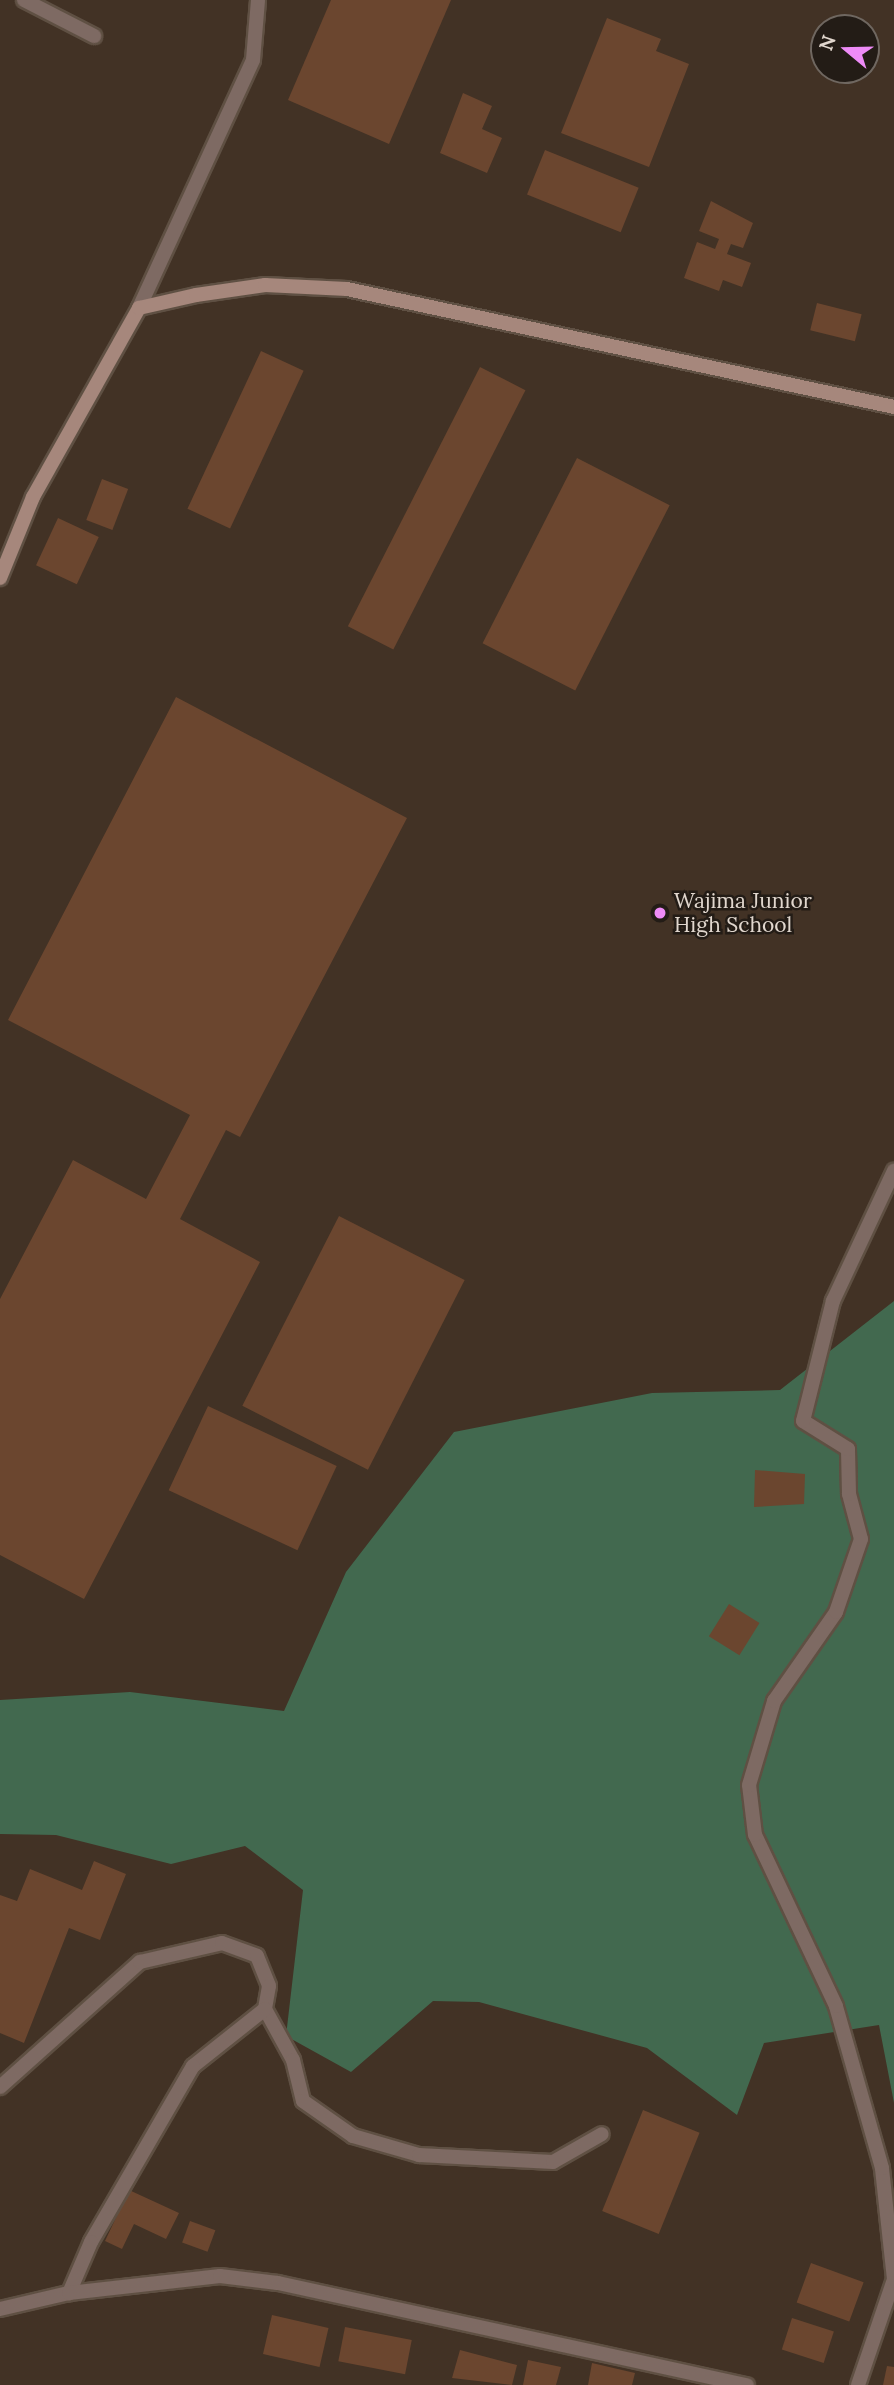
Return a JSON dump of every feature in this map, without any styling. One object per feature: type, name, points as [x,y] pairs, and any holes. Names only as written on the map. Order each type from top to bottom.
[{"type":"street","points":[[24,0],[94,36]]},
{"type":"street","points":[[0,578],[33,497],[139,308],[253,60],[258,0]]},
{"type":"street","points":[[139,308],[265,285],[347,289],[894,407]]},
{"type":"street","points":[[858,2385],[894,2279],[882,2168],[836,2006],[755,1835],[749,1785],[774,1701],[836,1612],[861,1539],[849,1494],[848,1449],[803,1421],[833,1301],[894,1171]]},
{"type":"street","points":[[0,2087],[141,1962],[222,1943],[257,1956],[269,1986],[265,2009],[293,2060],[303,2101],[354,2136],[419,2155],[553,2161],[602,2134]]},
{"type":"street","points":[[69,2293],[91,2242],[193,2066],[265,2009]]},
{"type":"street","points":[[0,2309],[69,2293],[220,2276],[278,2283],[747,2385]]},
{"type":"green space","points":[[894,1301],[894,2103],[879,2025],[764,2043],[737,2115],[647,2048],[479,2002],[433,2001],[351,2072],[286,2036],[303,1890],[245,1846],[171,1864],[56,1835],[0,1834],[0,1700],[130,1692],[284,1711],[346,1572],[454,1432],[652,1393],[780,1390]]},
{"type":"building","points":[[331,0],[451,0],[389,144],[288,100]]},
{"type":"building","points":[[607,18],[661,39],[656,51],[689,64],[649,167],[561,133]]},
{"type":"building","points":[[463,93],[492,106],[482,129],[502,138],[487,173],[440,153]]},
{"type":"building","points":[[545,150],[639,188],[621,232],[527,195]]},
{"type":"building","points":[[711,201],[753,223],[743,248],[731,244],[727,254],[751,263],[742,287],[723,280],[719,291],[684,278],[697,242],[715,249],[719,239],[699,231]]},
{"type":"building","points":[[817,303],[862,314],[855,341],[810,330]]},
{"type":"building","points":[[261,351],[304,371],[230,529],[187,509]]},
{"type":"building","points":[[480,367],[525,390],[393,649],[348,626]]},
{"type":"building","points":[[577,458],[670,505],[575,691],[483,643]]},
{"type":"building","points":[[102,479],[128,489],[112,530],[86,520]]},
{"type":"building","points":[[58,518],[99,537],[77,584],[36,565]]},
{"type":"building","points":[[176,697],[407,818],[240,1137],[226,1130],[180,1219],[260,1262],[84,1599],[0,1555],[0,1299],[73,1160],[146,1199],[190,1115],[8,1020]]},
{"type":"building","points":[[339,1216],[465,1280],[368,1470],[242,1406]]},
{"type":"building","points":[[208,1406],[337,1466],[297,1550],[169,1490]]},
{"type":"building","points":[[755,1470],[805,1474],[804,1504],[754,1507]]},
{"type":"building","points":[[729,1604],[760,1623],[739,1655],[709,1636]]},
{"type":"building","points":[[94,1861],[126,1874],[100,1940],[69,1928],[24,2043],[0,2033],[0,1895],[17,1901],[30,1869],[82,1890]]},
{"type":"building","points":[[643,2110],[700,2133],[659,2234],[602,2211]]},
{"type":"building","points":[[129,2190],[179,2213],[166,2239],[134,2224],[122,2249],[105,2241]]},
{"type":"building","points":[[190,2221],[215,2230],[208,2252],[182,2243]]},
{"type":"building","points":[[811,2263],[864,2282],[849,2322],[797,2302]]},
{"type":"building","points":[[272,2315],[329,2328],[320,2367],[263,2354]]},
{"type":"building","points":[[792,2318],[834,2332],[824,2363],[782,2349]]},
{"type":"building","points":[[345,2327],[412,2340],[405,2374],[338,2361]]},
{"type":"building","points":[[460,2350],[517,2365],[512,2385],[452,2378]]},
{"type":"building","points":[[528,2360],[561,2367],[556,2385],[523,2385]]},
{"type":"building","points":[[592,2363],[635,2373],[632,2385],[588,2385]]},
{"type":"building","points":[[887,2366],[894,2367],[894,2385],[883,2385]]},
{"type":"place","name":"Wajima Junior High School","points":[[660,913]]}]
